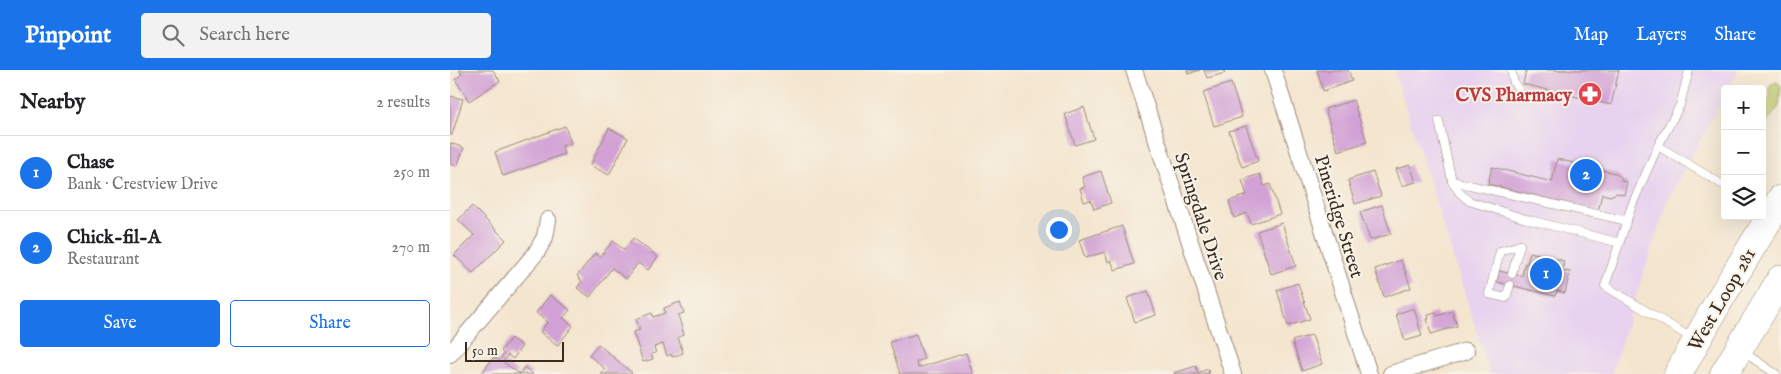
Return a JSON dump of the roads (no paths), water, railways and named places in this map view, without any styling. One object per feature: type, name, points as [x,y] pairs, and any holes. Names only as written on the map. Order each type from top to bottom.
[{"type":"highway","name":"West Loop 281","points":[[1678,374],[1772,207]]},
{"type":"highway","points":[[1724,374],[1781,279]]},
{"type":"street","name":"Springdale Drive","points":[[1134,70],[1233,374]]},
{"type":"street","name":"Pineridge Street","points":[[1273,70],[1368,374]]},
{"type":"street","points":[[450,354],[536,253],[545,238],[548,220]]},
{"type":"street","points":[[1391,374],[1466,351]]},
{"type":"lane","points":[[1511,70],[1514,83],[1519,90]]},
{"type":"lane","points":[[1689,70],[1680,106],[1658,146],[1632,205],[1605,286],[1696,341]]},
{"type":"lane","points":[[1440,120],[1452,180],[1459,192],[1473,204],[1620,243]]},
{"type":"lane","points":[[1658,146],[1721,184]]},
{"type":"lane","points":[[1452,180],[1627,221]]},
{"type":"lane","points":[[1510,285],[1506,298],[1489,294],[1500,252],[1520,245],[1512,274]]},
{"type":"lane","points":[[1739,349],[1776,374]]},
{"type":"place","name":"CVS Pharmacy","points":[[1590,94]]},
{"type":"place","name":"Chick-fil-A","points":[[1586,175]]},
{"type":"place","name":"Chase","points":[[1546,274]]}]
